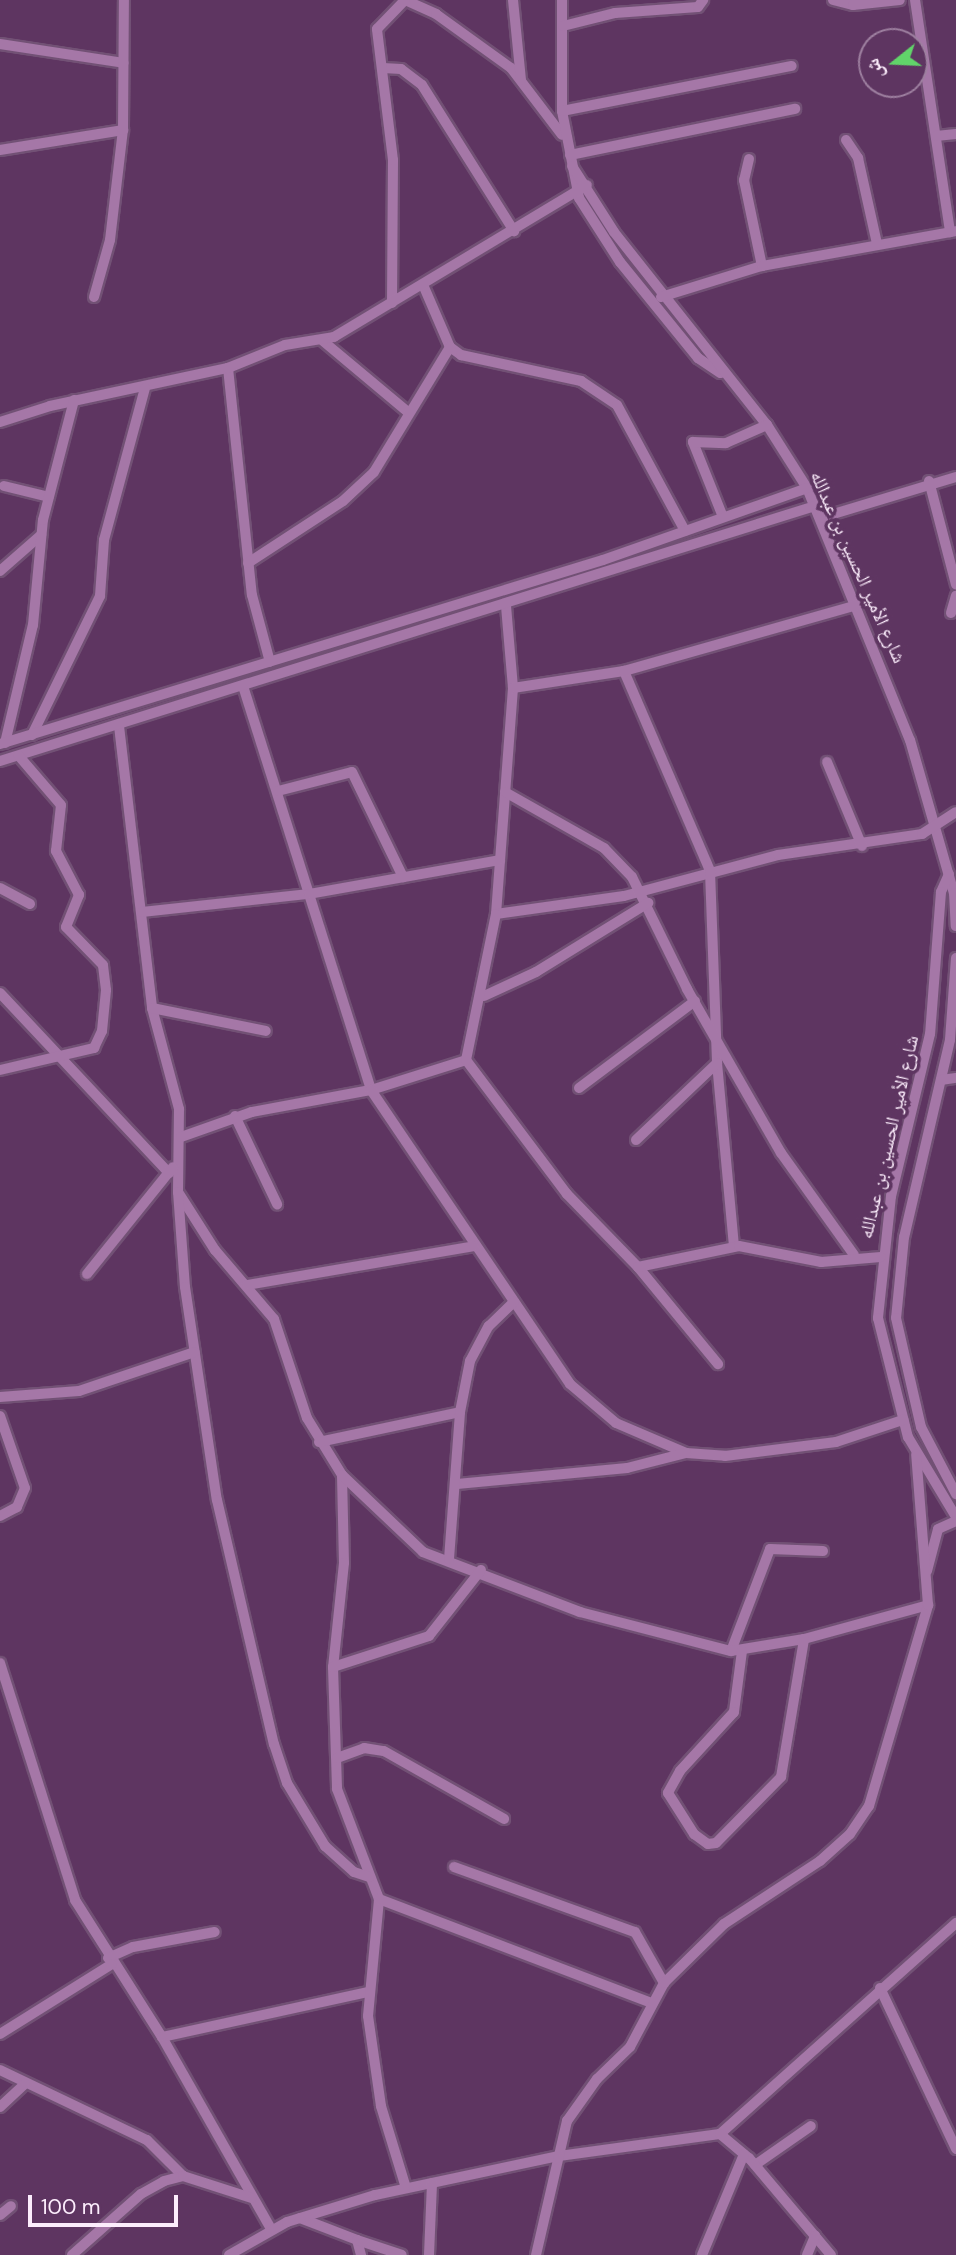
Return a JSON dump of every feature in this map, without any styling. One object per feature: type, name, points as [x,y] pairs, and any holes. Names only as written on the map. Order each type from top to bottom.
[{"type":"street","points":[[94,297],[110,240],[123,130],[124,0]]},
{"type":"street","points":[[392,303],[393,160],[377,29],[405,0],[453,25],[521,80],[564,138]]},
{"type":"street","points":[[513,0],[521,80]]},
{"type":"street","name":"شارع الأمير الحسين بن عبدالله","points":[[562,0],[564,138],[593,226],[698,358],[722,374]]},
{"type":"street","points":[[563,26],[615,13],[698,7],[703,0]]},
{"type":"street","points":[[833,0],[853,5],[900,0]]},
{"type":"street","points":[[652,300],[762,266],[953,231],[915,0]]},
{"type":"street","points":[[0,44],[124,63]]},
{"type":"street","points":[[562,111],[792,66]]},
{"type":"street","points":[[383,68],[401,69],[422,85],[514,231]]},
{"type":"street","points":[[571,161],[795,109]]},
{"type":"street","points":[[0,150],[123,130]]},
{"type":"street","points":[[936,136],[956,134]]},
{"type":"street","points":[[846,140],[858,158],[877,244]]},
{"type":"street","points":[[749,159],[744,180],[762,266]]},
{"type":"street","points":[[0,422],[75,400],[145,388],[228,368],[285,345],[323,341],[424,287],[582,187]]},
{"type":"street","name":"شارع الأمير الحسين بن عبدالله","points":[[582,187],[722,374],[767,425],[807,488],[858,605],[937,824],[952,873],[956,926]]},
{"type":"street","points":[[424,287],[450,347],[485,363],[580,381],[605,394],[631,425],[685,531]]},
{"type":"street","points":[[323,341],[409,413]]},
{"type":"street","points":[[248,563],[359,486],[389,453],[409,413],[450,347]]},
{"type":"street","points":[[228,368],[248,563],[271,662]]},
{"type":"street","points":[[32,735],[100,596],[104,540],[145,388]]},
{"type":"street","points":[[75,400],[41,535],[33,625],[3,743],[464,604],[807,488]]},
{"type":"street","points":[[723,517],[693,442],[726,443],[767,425]]},
{"type":"street","points":[[820,518],[929,481],[956,477]]},
{"type":"street","points":[[929,481],[956,585]]},
{"type":"street","points":[[4,486],[49,498]]},
{"type":"street","points":[[0,761],[506,606],[815,506]]},
{"type":"street","points":[[0,571],[41,535]]},
{"type":"street","points":[[951,613],[956,596]]},
{"type":"street","points":[[464,604],[468,616]]},
{"type":"street","points":[[513,688],[624,671],[858,605]]},
{"type":"street","points":[[466,1060],[484,996],[496,914],[513,688],[506,606]]},
{"type":"street","points":[[624,671],[710,871],[717,1063],[734,1246]]},
{"type":"street","points":[[243,686],[371,1090],[474,1246],[580,1395],[629,1431],[686,1453],[725,1456],[774,1446],[836,1442],[903,1420]]},
{"type":"street","points":[[119,726],[152,1008],[177,1093],[181,1136],[178,1192],[195,1352],[223,1535],[286,1783],[325,1846],[354,1872],[369,1877]]},
{"type":"street","points":[[0,1070],[62,1059],[89,1051],[100,1041],[105,970],[66,927],[79,895],[56,851],[61,805],[19,756]]},
{"type":"street","points":[[827,762],[862,846]]},
{"type":"street","points":[[278,791],[352,772],[403,877]]},
{"type":"street","points":[[505,792],[604,848],[642,891],[695,1001],[814,1206],[854,1255]]},
{"type":"street","points":[[496,914],[642,891],[778,855],[862,846],[922,834],[956,812]]},
{"type":"street","points":[[941,842],[956,856]]},
{"type":"street","points":[[142,912],[309,894],[500,860]]},
{"type":"street","name":"شارع الأمير الحسين بن عبدالله","points":[[952,873],[941,892],[926,1061],[881,1256],[878,1318],[893,1386],[916,1454],[956,1519]]},
{"type":"street","points":[[0,888],[30,904]]},
{"type":"street","points":[[484,996],[536,972],[648,903]]},
{"type":"street","name":"شارع الأمير الحسين بن عبدالله","points":[[956,958],[941,1080],[896,1294],[897,1340],[927,1444],[956,1494]]},
{"type":"street","points":[[0,993],[169,1172]]},
{"type":"street","points":[[579,1088],[695,1001]]},
{"type":"street","points":[[152,1008],[266,1031]]},
{"type":"street","points":[[181,1136],[235,1116],[371,1090],[466,1060]]},
{"type":"street","points":[[466,1060],[568,1194],[638,1267],[718,1364]]},
{"type":"street","points":[[636,1140],[717,1063]]},
{"type":"street","points":[[941,1080],[956,1077]]},
{"type":"street","points":[[235,1116],[277,1204]]},
{"type":"street","points":[[87,1274],[180,1160]]},
{"type":"street","points":[[178,1192],[215,1250],[274,1319],[319,1442],[342,1475],[417,1548],[481,1570],[580,1612],[736,1651],[804,1639],[928,1605]]},
{"type":"street","points":[[247,1285],[474,1246]]},
{"type":"street","points":[[638,1267],[734,1246],[821,1262],[854,1255],[881,1256]]},
{"type":"street","points":[[449,1559],[457,1484],[460,1412],[480,1338],[514,1302]]},
{"type":"street","points":[[0,1397],[72,1393],[195,1352]]},
{"type":"street","points":[[893,1386],[908,1380]]},
{"type":"street","points":[[319,1442],[460,1412]]},
{"type":"street","points":[[0,1416],[25,1488],[17,1507],[0,1516]]},
{"type":"street","points":[[457,1484],[627,1468],[686,1453]]},
{"type":"street","points":[[536,2255],[572,2112],[630,2047],[664,1983],[724,1924],[850,1834],[879,1780],[928,1605],[916,1454]]},
{"type":"street","points":[[342,1475],[344,1563],[333,1668],[337,1789],[379,1899],[368,1992],[381,2106],[406,2188]]},
{"type":"street","points":[[927,1571],[938,1529],[956,1519]]},
{"type":"street","points":[[804,1639],[781,1777],[716,1843],[708,1844],[694,1835],[667,1793],[680,1771],[734,1712],[736,1651],[769,1549],[823,1551]]},
{"type":"street","points":[[333,1668],[429,1636],[481,1570]]},
{"type":"street","points":[[0,1663],[75,1900],[110,1961],[162,2037],[271,2229]]},
{"type":"street","points":[[337,1758],[365,1748],[384,1751],[504,1819]]},
{"type":"street","points":[[454,1867],[635,1932],[664,1983]]},
{"type":"street","points":[[379,1899],[652,2003]]},
{"type":"street","points":[[229,2255],[271,2229],[300,2218],[406,2188],[559,2156],[720,2134],[880,1988],[956,1923]]},
{"type":"street","points":[[0,2034],[133,1947],[215,1931]]},
{"type":"street","points":[[880,1988],[955,2147]]},
{"type":"street","points":[[162,2037],[368,1992]]},
{"type":"street","points":[[0,2070],[147,2140],[183,2176],[252,2198]]},
{"type":"street","points":[[0,2107],[26,2084]]},
{"type":"street","points":[[755,2165],[811,2126]]},
{"type":"street","points":[[720,2134],[755,2165],[831,2255]]},
{"type":"street","points":[[702,2255],[744,2154]]},
{"type":"street","points":[[72,2255],[141,2194],[183,2176]]},
{"type":"street","points":[[429,2255],[432,2183]]},
{"type":"street","points":[[0,2215],[11,2206]]},
{"type":"street","points":[[300,2218],[402,2255]]},
{"type":"street","points":[[807,2255],[815,2236]]},
{"type":"street","points":[[357,2240],[361,2255]]}]
